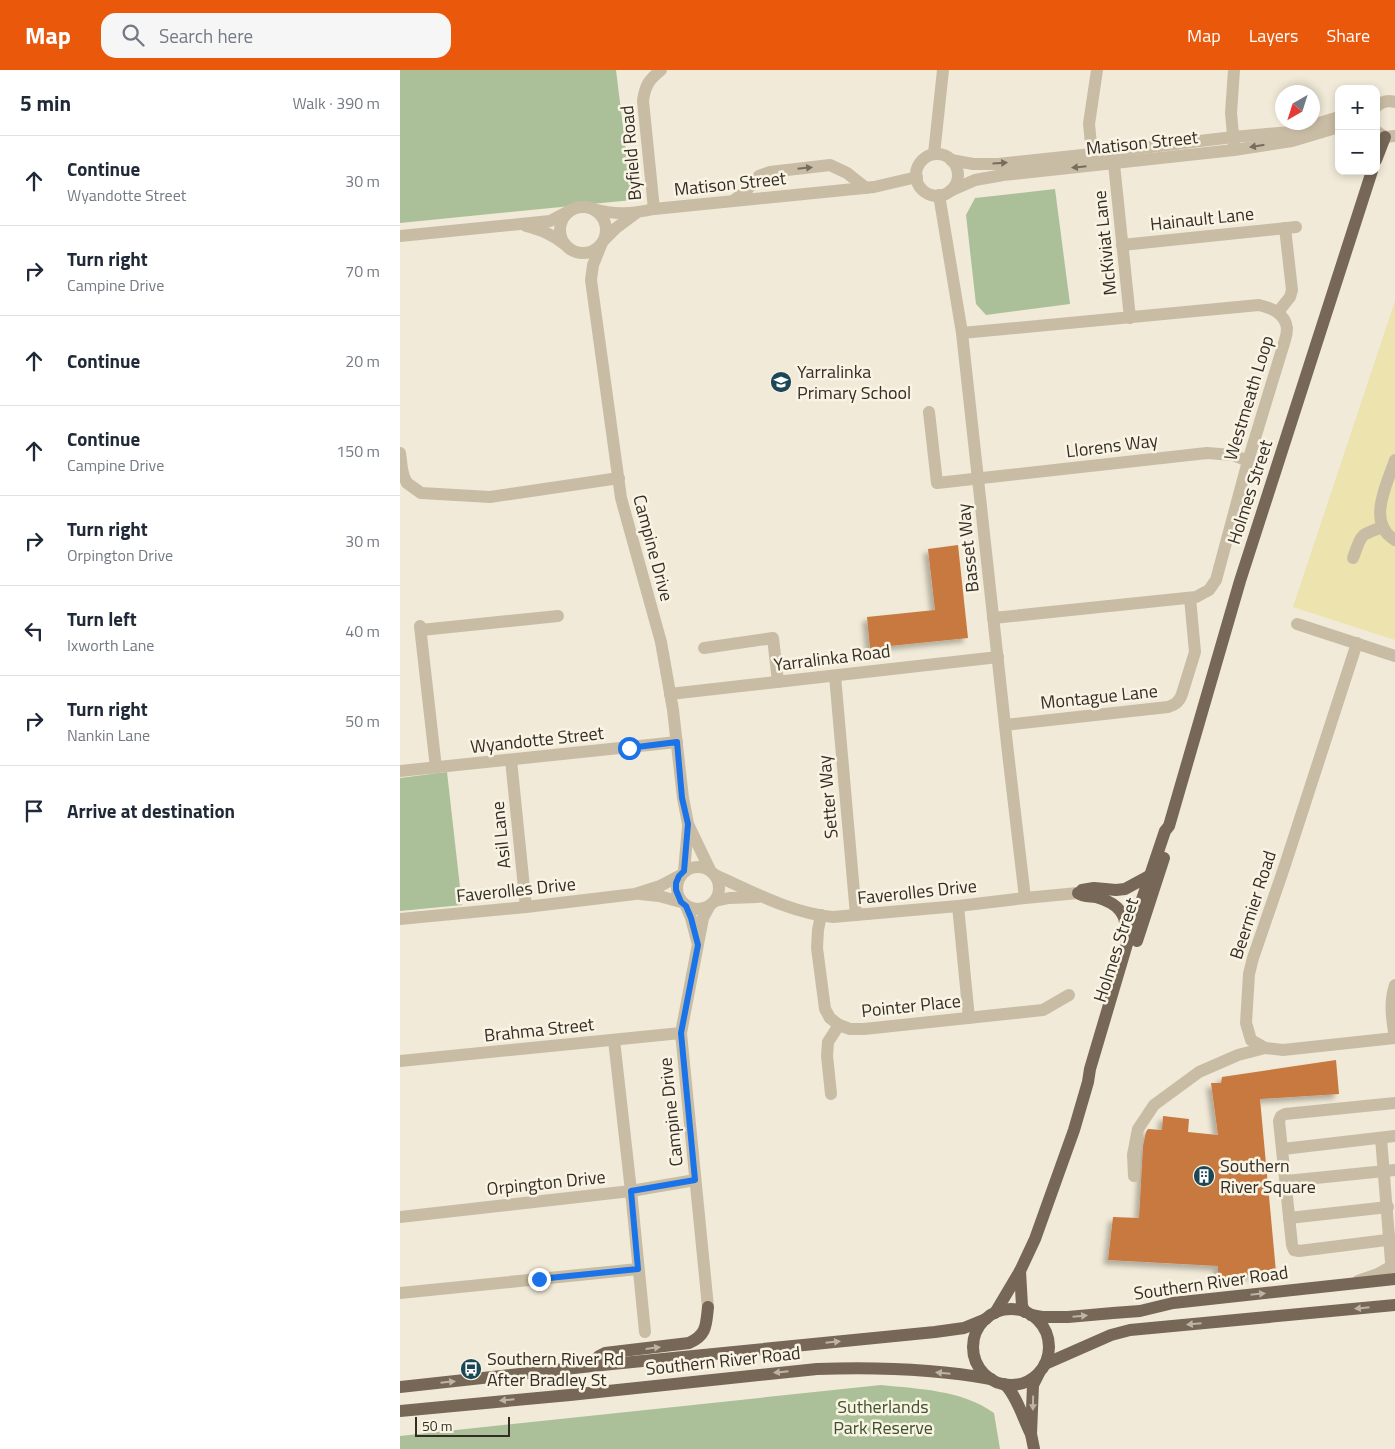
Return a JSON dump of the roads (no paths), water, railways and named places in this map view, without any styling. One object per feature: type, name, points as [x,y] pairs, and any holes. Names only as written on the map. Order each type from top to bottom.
[{"type":"main road","points":[[1380,150],[1386,134]]},
{"type":"main road","name":"Holmes Street","points":[[991,1316],[1020,1271],[1035,1239],[1074,1130],[1100,1035],[1149,876],[1165,831],[1169,826],[1240,581],[1371,175]]},
{"type":"main road","name":"Holmes Street","points":[[1088,1082],[1095,1071],[1154,892],[1171,832],[1169,826]]},
{"type":"main road","points":[[1100,1035],[1100,1008],[1121,948],[1126,925],[1125,918],[1110,902],[1095,897],[1081,896],[1078,893],[1081,890],[1094,888],[1125,889],[1149,876]]},
{"type":"main road","name":"Holmes Street","points":[[1020,1271],[1022,1306],[1028,1314]]},
{"type":"main road","name":"Southern River Road","points":[[1028,1314],[1042,1317],[1068,1317],[1140,1311],[1173,1303],[1395,1279]]},
{"type":"main road","name":"Southern River Road","points":[[1042,1369],[1111,1335],[1130,1330],[1395,1305]]},
{"type":"main road","points":[[592,1366],[598,1356],[605,1353],[689,1343],[696,1340],[703,1334],[706,1327],[708,1307]]},
{"type":"main road","points":[[1031,1434],[1033,1385],[1042,1369],[1048,1356],[1048,1337],[1044,1328],[1038,1321],[1020,1310],[1007,1310],[991,1316],[980,1325],[976,1333],[974,1350],[979,1367],[991,1379],[1004,1384],[1017,1385],[1029,1381],[1042,1369]]},
{"type":"main road","name":"Southern River Road","points":[[400,1387],[935,1332],[964,1328],[991,1316]]},
{"type":"main road","name":"Southern River Road","points":[[400,1411],[816,1369],[896,1369],[991,1379]]},
{"type":"main road","points":[[1004,1384],[1012,1392],[1031,1434],[1034,1449]]},
{"type":"street","name":"Byfield Road","points":[[654,210],[642,101],[644,90],[650,80],[661,70]]},
{"type":"street","points":[[934,154],[944,70]]},
{"type":"street","points":[[1092,154],[1089,124],[1097,70]]},
{"type":"street","points":[[1234,70],[1231,113],[1234,143]]},
{"type":"street","points":[[1380,104],[1394,98]]},
{"type":"street","name":"Matison Street","points":[[944,194],[975,180],[1114,164],[1290,132],[1335,118]]},
{"type":"street","name":"Matison Street","points":[[951,160],[973,164],[998,164],[1092,154],[1292,140],[1335,128]]},
{"type":"street","points":[[934,154],[942,155],[951,160],[958,172],[958,180],[955,186],[944,194],[927,193],[918,182],[918,167],[922,161],[934,154]]},
{"type":"street","name":"McKiviat Lane","points":[[1114,164],[1130,318]]},
{"type":"street","points":[[733,202],[759,176],[770,172],[830,165],[847,172],[866,188]]},
{"type":"street","name":"Matison Street","points":[[593,209],[610,214],[634,214],[654,210],[874,187],[917,177]]},
{"type":"street","name":"Basset Way","points":[[944,194],[962,333],[1026,898]]},
{"type":"street","points":[[400,236],[550,221],[578,207],[593,209],[600,214],[606,228],[603,243],[591,252],[584,254],[576,253],[566,247],[554,236],[538,229],[519,225]]},
{"type":"street","points":[[566,247],[560,237],[559,229],[565,215],[570,210]]},
{"type":"street","name":"Matison Street","points":[[603,243],[616,228],[634,214]]},
{"type":"street","name":"Hainault Lane","points":[[1122,244],[1291,227],[1292,290],[1290,297],[1278,312]]},
{"type":"street","name":"Campine Drive","points":[[603,243],[593,265],[591,280],[621,498],[661,642],[677,742],[682,798],[688,824],[713,873]]},
{"type":"street","name":"Campine Drive","points":[[566,247],[581,262],[591,280]]},
{"type":"street","name":"Westmeath Loop","points":[[962,333],[1259,305],[1269,307],[1278,312],[1284,319],[1287,328],[1286,340],[1248,461],[1213,586],[1205,593],[1190,598],[993,618]]},
{"type":"street","name":"Llorens Way","points":[[929,412],[937,483],[1207,452],[1233,455],[1248,461]]},
{"type":"street","points":[[400,453],[402,469],[407,483],[421,493],[490,498],[619,478]]},
{"type":"street","points":[[1395,460],[1380,504],[1379,515],[1388,536],[1395,540]]},
{"type":"street","points":[[1354,558],[1360,538],[1364,534],[1383,527]]},
{"type":"street","name":"Montague Lane","points":[[1005,725],[1168,707],[1176,704],[1181,699],[1195,652],[1190,598]]},
{"type":"street","points":[[436,768],[421,628],[558,616]]},
{"type":"street","points":[[1297,624],[1395,656]]},
{"type":"street","points":[[704,648],[773,638],[778,682]]},
{"type":"street","name":"Beermier Road","points":[[1265,1048],[1251,1040],[1246,1023],[1249,974],[1357,643]]},
{"type":"street","name":"Yarralinka Road","points":[[670,694],[998,657]]},
{"type":"street","name":"Setter Way","points":[[835,676],[856,915]]},
{"type":"street","name":"Wyandotte Street","points":[[400,771],[677,742]]},
{"type":"street","name":"Asil Lane","points":[[511,760],[526,907]]},
{"type":"street","name":"Campine Drive","points":[[682,874],[688,824]]},
{"type":"street","points":[[698,866],[704,867],[713,873],[718,881],[719,888],[713,903],[698,909],[684,904],[676,890],[676,883],[682,874],[690,867],[698,866]]},
{"type":"street","name":"Faverolles Drive","points":[[713,873],[763,897],[821,916],[842,917],[1078,893]]},
{"type":"street","name":"Faverolles Drive","points":[[400,920],[635,894],[660,886],[682,874]]},
{"type":"street","name":"Faverolles Drive","points":[[635,894],[659,896],[684,904]]},
{"type":"street","name":"Faverolles Drive","points":[[713,903],[729,898],[763,897]]},
{"type":"street","name":"Campine Drive","points":[[708,1307],[681,1033],[703,918],[713,903]]},
{"type":"street","name":"Campine Drive","points":[[684,904],[691,918],[698,945]]},
{"type":"street","points":[[958,906],[970,1018]]},
{"type":"street","name":"Pointer Place","points":[[821,916],[817,939],[824,1004],[830,1018],[839,1025],[850,1029],[1044,1010],[1069,995]]},
{"type":"street","points":[[1134,1176],[1133,1154],[1138,1129],[1154,1105],[1199,1072],[1238,1055],[1265,1048],[1283,1050],[1395,1038],[1390,1010],[1391,996],[1395,985]]},
{"type":"street","points":[[831,1094],[827,1056],[828,1042],[839,1025]]},
{"type":"street","name":"Brahma Street","points":[[400,1061],[681,1033]]},
{"type":"street","points":[[614,1040],[645,1332]]},
{"type":"street","points":[[1392,1240],[1299,1251],[1294,1250],[1279,1121],[1281,1116],[1285,1114],[1395,1103]]},
{"type":"street","points":[[1283,1149],[1395,1136]]},
{"type":"street","points":[[1351,1284],[1394,1267],[1388,1207],[1389,1170],[1381,1138]]},
{"type":"street","points":[[1286,1181],[1389,1170]]},
{"type":"street","name":"Orpington Drive","points":[[400,1217],[631,1191],[695,1180]]},
{"type":"street","points":[[1290,1218],[1388,1207]]},
{"type":"street","points":[[400,1293],[638,1269]]},
{"type":"place","name":"Yarralinka Primary School","points":[[781,382]]},
{"type":"place","name":"Southern River Square","points":[[1204,1176]]},
{"type":"place","name":"Southern River Rd After Bradley St","points":[[471,1369]]},
{"type":"park label","name":"Sutherlands Park Reserve","points":[[883,1417]]}]
